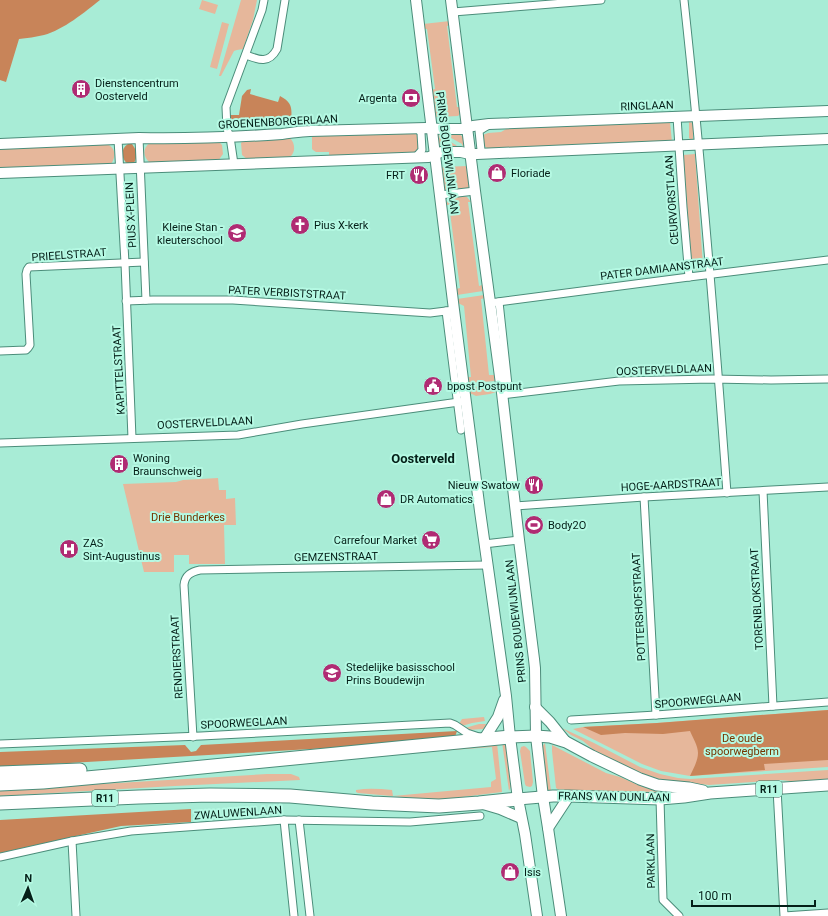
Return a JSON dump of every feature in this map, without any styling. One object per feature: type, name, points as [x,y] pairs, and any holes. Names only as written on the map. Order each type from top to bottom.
[{"type":"highway","name":"R11","points":[[0,784],[43,782],[141,773],[510,737]]},
{"type":"highway","points":[[0,773],[101,770],[141,773]]},
{"type":"highway","name":"R11","points":[[0,803],[210,795],[290,796],[439,806],[518,798]]},
{"type":"main road","name":"PRINS BOUDEWIJNLAAN","points":[[416,0],[440,195],[450,310],[462,401],[488,565],[518,798],[526,834],[537,916]]},
{"type":"main road","name":"PRINS BOUDEWIJNLAAN","points":[[451,0],[475,191],[494,302],[502,395],[535,668],[536,736],[560,916]]},
{"type":"main road","name":"RINGLAAN","points":[[432,128],[468,128],[489,124],[828,111]]},
{"type":"main road","name":"GROENENBORGERLAAN","points":[[0,144],[139,138],[162,139],[230,137],[285,134],[304,131],[432,128]]},
{"type":"main road","points":[[0,173],[416,157],[435,155],[441,152],[484,154],[828,139]]},
{"type":"main road","points":[[484,739],[498,717],[506,696]]},
{"type":"main road","points":[[535,708],[550,722],[566,742]]},
{"type":"main road","name":"FRANS VAN DUNLAAN","points":[[510,737],[550,737],[566,742],[640,779],[657,785],[689,788],[710,793]]},
{"type":"main road","name":"FRANS VAN DUNLAAN","points":[[518,798],[569,796],[660,799],[710,793],[828,785]]},
{"type":"main road","points":[[548,828],[569,796]]},
{"type":"main road","points":[[479,803],[500,809],[522,818]]},
{"type":"street","points":[[234,164],[230,137],[227,129],[226,107],[262,10],[264,0]]},
{"type":"street","points":[[246,55],[263,60],[274,55],[285,0]]},
{"type":"street","points":[[453,12],[601,0]]},
{"type":"street","points":[[684,0],[697,116],[727,493]]},
{"type":"street","name":"CEURVORSTLAAN","points":[[678,117],[689,277]]},
{"type":"street","points":[[484,154],[481,150],[479,131],[489,124]]},
{"type":"street","points":[[416,157],[422,150],[421,133],[418,128]]},
{"type":"street","points":[[139,138],[140,168]]},
{"type":"street","points":[[118,139],[119,169]]},
{"type":"street","name":"PIUS X-PLEIN","points":[[140,168],[146,300]]},
{"type":"street","name":"PIUS X-PLEIN","points":[[119,169],[126,302]]},
{"type":"street","points":[[440,195],[475,191]]},
{"type":"street","name":"PATER DAMIAANSTRAAT","points":[[494,302],[828,260]]},
{"type":"street","name":"PIUS X-PLEIN","points":[[125,263],[144,262]]},
{"type":"street","name":"PRIEELSTRAAT","points":[[0,351],[26,350],[30,345],[26,274],[29,267],[125,263]]},
{"type":"street","name":"PATER VERBISTSTRAAT","points":[[126,302],[146,300],[233,300],[430,313],[450,310]]},
{"type":"street","name":"KAPITTELSTRAAT","points":[[126,302],[132,438]]},
{"type":"street","name":"OOSTERVELDLAAN","points":[[502,395],[619,381],[828,379]]},
{"type":"street","name":"OOSTERVELDLAAN","points":[[0,443],[238,435],[302,424],[462,401]]},
{"type":"street","name":"PRINS BOUDEWIJNLAAN","points":[[461,430],[462,401]]},
{"type":"street","name":"HOGE-AARDSTRAAT","points":[[515,506],[828,487]]},
{"type":"street","name":"TORENBLOKSTRAAT","points":[[764,491],[773,706]]},
{"type":"street","name":"POTTERSHOFSTRAAT","points":[[644,498],[656,715]]},
{"type":"street","points":[[484,544],[519,540]]},
{"type":"street","name":"GEMZENSTRAAT","points":[[187,576],[200,570],[488,565]]},
{"type":"street","name":"RENDIERSTRAAT","points":[[187,576],[184,585],[193,737]]},
{"type":"street","name":"SPOORWEGLAAN","points":[[571,720],[828,702]]},
{"type":"street","name":"SPOORWEGLAAN","points":[[0,744],[193,737],[450,723],[467,733],[484,739]]},
{"type":"street","points":[[777,789],[784,916],[828,913]]},
{"type":"street","name":"PARKLAAN","points":[[660,799],[663,900],[679,916]]},
{"type":"street","name":"ZWALUWENLAAN","points":[[0,857],[72,840],[131,831],[284,820],[410,822],[480,816]]},
{"type":"street","points":[[284,820],[294,916]]},
{"type":"street","points":[[299,820],[310,916]]},
{"type":"street","points":[[72,840],[76,916]]},
{"type":"green space","points":[[0,0],[100,0],[74,20],[51,33],[19,39],[6,82],[0,80]]},
{"type":"green space","points":[[202,0],[218,5],[215,14],[199,9]]},
{"type":"green space","points":[[241,0],[257,0],[253,20],[243,49],[234,51],[221,76],[219,76]]},
{"type":"green space","points":[[450,21],[450,25],[447,26],[457,107],[459,107],[460,114],[458,116],[437,117],[434,115],[431,90],[435,89],[427,29],[424,29],[423,24]]},
{"type":"green space","points":[[222,22],[229,24],[217,69],[210,67]]},
{"type":"green space","points":[[251,89],[250,94],[278,102],[280,96],[285,99],[291,108],[291,125],[231,128],[230,115],[239,115],[242,96],[247,90]]},
{"type":"green space","points":[[670,122],[672,142],[490,149],[484,146],[483,135],[501,132],[508,128]]},
{"type":"green space","points":[[689,122],[693,123],[692,140],[689,138]]},
{"type":"green space","points":[[415,133],[419,141],[419,146],[413,153],[329,156],[329,152],[316,152],[312,149],[313,135]]},
{"type":"green space","points":[[445,133],[458,133],[464,138],[465,143],[463,147],[462,144]]},
{"type":"green space","points":[[439,134],[441,137],[456,145],[458,148],[442,147],[437,137]]},
{"type":"green space","points":[[290,138],[293,142],[294,148],[290,157],[247,159],[242,155],[241,143],[243,141]]},
{"type":"green space","points":[[217,140],[222,145],[223,154],[218,161],[150,163],[144,153],[147,145],[150,143]]},
{"type":"green space","points":[[107,144],[114,150],[114,158],[111,164],[0,170],[0,148]]},
{"type":"green space","points":[[132,144],[136,151],[136,158],[134,163],[128,164],[122,154],[125,146]]},
{"type":"green space","points":[[695,154],[703,266],[701,270],[693,269],[692,265],[683,155]]},
{"type":"green space","points":[[468,166],[470,188],[444,191],[441,167]]},
{"type":"green space","points":[[463,196],[467,197],[471,202],[468,202],[479,286],[482,285],[483,291],[457,295],[456,289],[460,288],[449,205],[446,205],[450,198]]},
{"type":"green space","points":[[484,295],[485,298],[481,299],[489,375],[494,375],[495,381],[468,383],[467,377],[471,377],[464,306],[458,303],[457,299]]},
{"type":"green space","points":[[494,384],[496,392],[476,396],[472,394],[469,395],[468,388]]},
{"type":"green space","name":"Drie Bunderkes","points":[[218,478],[219,490],[226,490],[226,499],[235,498],[236,525],[224,525],[225,564],[189,564],[189,555],[174,555],[174,572],[144,572],[123,484],[176,482],[183,480]]},
{"type":"green space","name":"De oude spoorwegberm","points":[[828,710],[828,767],[690,776],[661,771],[642,764],[573,729],[583,727]]},
{"type":"green space","name":"De oude spoorwegberm","points":[[828,710],[828,760],[764,764],[765,770],[690,776],[698,756],[698,750],[690,731],[663,734],[625,733],[601,735],[583,727],[657,723]]},
{"type":"green space","points":[[484,717],[485,721],[462,726],[459,724],[462,719]]},
{"type":"green space","points":[[479,724],[486,724],[483,729],[468,730],[465,728]]},
{"type":"green space","points":[[562,728],[640,767],[678,778],[690,779],[828,770],[828,780],[799,782],[781,780],[709,785],[663,780],[643,774],[595,751],[583,741],[571,735]]},
{"type":"green space","points":[[457,731],[455,737],[329,748],[0,767],[0,752],[185,745],[191,752],[196,751],[201,745]]},
{"type":"green space","points":[[502,742],[506,745],[511,786],[509,791]]},
{"type":"green space","points":[[497,743],[502,792],[430,802],[414,798],[358,793],[356,792],[356,790],[365,789],[392,790],[393,796],[491,787],[491,782],[496,779],[492,747],[439,751],[450,747]]},
{"type":"green space","points":[[545,743],[551,791],[547,790],[542,747]]},
{"type":"green space","points":[[552,745],[606,773],[620,777],[643,787],[660,790],[659,792],[559,790],[556,788]]},
{"type":"green space","points":[[524,746],[530,751],[533,782],[532,786],[530,787],[526,786],[525,784],[520,751],[521,747]]},
{"type":"green space","points":[[267,774],[291,774],[299,777],[300,780],[0,796],[0,790]]},
{"type":"green space","points":[[191,809],[191,822],[121,826],[0,853],[0,820]]},
{"type":"place","name":"Dienstencentrum Oosterveld","points":[[81,89]]},
{"type":"place","name":"Argenta","points":[[411,98]]},
{"type":"place","name":"Floriade","points":[[497,173]]},
{"type":"place","name":"FRT","points":[[419,175]]},
{"type":"place","name":"Pius X-kerk","points":[[300,225]]},
{"type":"place","name":"Kleine Stan - kleuterschool","points":[[237,233]]},
{"type":"place","name":"bpost Postpunt","points":[[433,386]]},
{"type":"place","name":"Woning Braunschweig","points":[[119,464]]},
{"type":"place","name":"Nieuw Swatow","points":[[534,485]]},
{"type":"place","name":"DR Automatics","points":[[386,499]]},
{"type":"place","name":"Body2O","points":[[534,525]]},
{"type":"place","name":"Carrefour Market","points":[[431,540]]},
{"type":"place","name":"ZAS Sint-Augustinus","points":[[69,549]]},
{"type":"place","name":"Stedelijke basisschool Prins Boudewijn","points":[[332,673]]},
{"type":"place","name":"Isis","points":[[510,872]]},
{"type":"district","name":"Oosterveld","points":[[423,458]]}]
